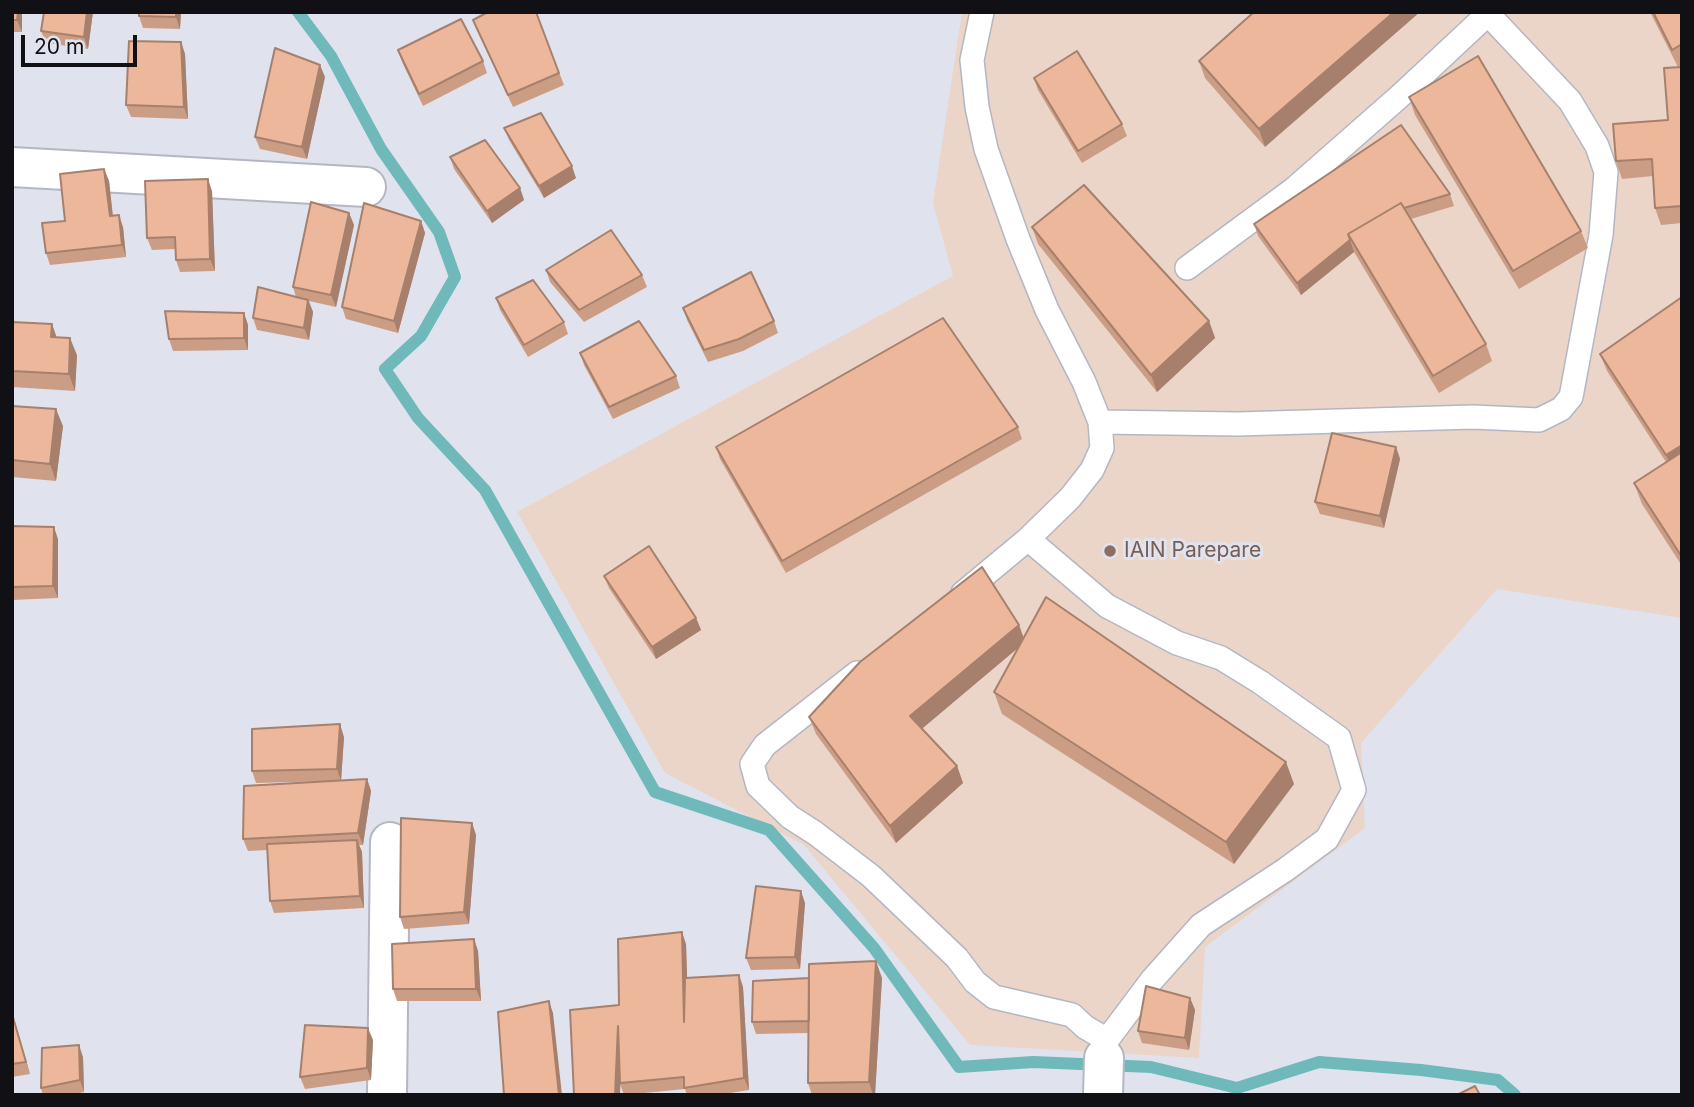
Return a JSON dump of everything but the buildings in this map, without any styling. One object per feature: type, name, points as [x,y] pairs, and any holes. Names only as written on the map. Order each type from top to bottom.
[{"type":"street","points":[[12,167],[366,187]]},
{"type":"street","points":[[387,1095],[390,842]]},
{"type":"lane","points":[[944,609],[1028,539],[1070,498],[1092,470],[1102,449],[1100,422],[1084,382],[1047,310],[986,149],[977,107],[972,60],[982,12]]},
{"type":"lane","points":[[1100,422],[1238,424],[1473,417],[1539,420],[1561,409],[1571,397],[1601,235],[1605,172],[1597,146],[1570,101],[1489,13],[1294,189],[1187,268]]},
{"type":"lane","points":[[1028,539],[1107,606],[1177,643],[1221,658],[1339,738],[1354,790],[1327,839],[1201,925],[1152,980],[1105,1064]]},
{"type":"lane","points":[[871,661],[765,745],[752,764],[758,786],[790,817],[871,876],[957,958],[975,982],[994,997],[1072,1016],[1085,1027],[1105,1064]]},
{"type":"shaded area","name":"IAIN Parepare","points":[[962,12],[1682,12],[1682,618],[1497,589],[1361,743],[1365,828],[1205,947],[1199,1058],[970,1045],[804,845],[665,773],[517,512],[953,276],[933,203]]},
{"type":"waterway","points":[[298,12],[331,56],[381,149],[439,232],[455,277],[421,336],[385,369],[418,418],[485,490],[655,792],[769,830],[874,948],[959,1067],[1033,1062],[1151,1067],[1237,1088],[1319,1062],[1421,1070],[1498,1080],[1515,1095]]},
{"type":"place","name":"IAIN Parepare","points":[[1110,551]]}]
